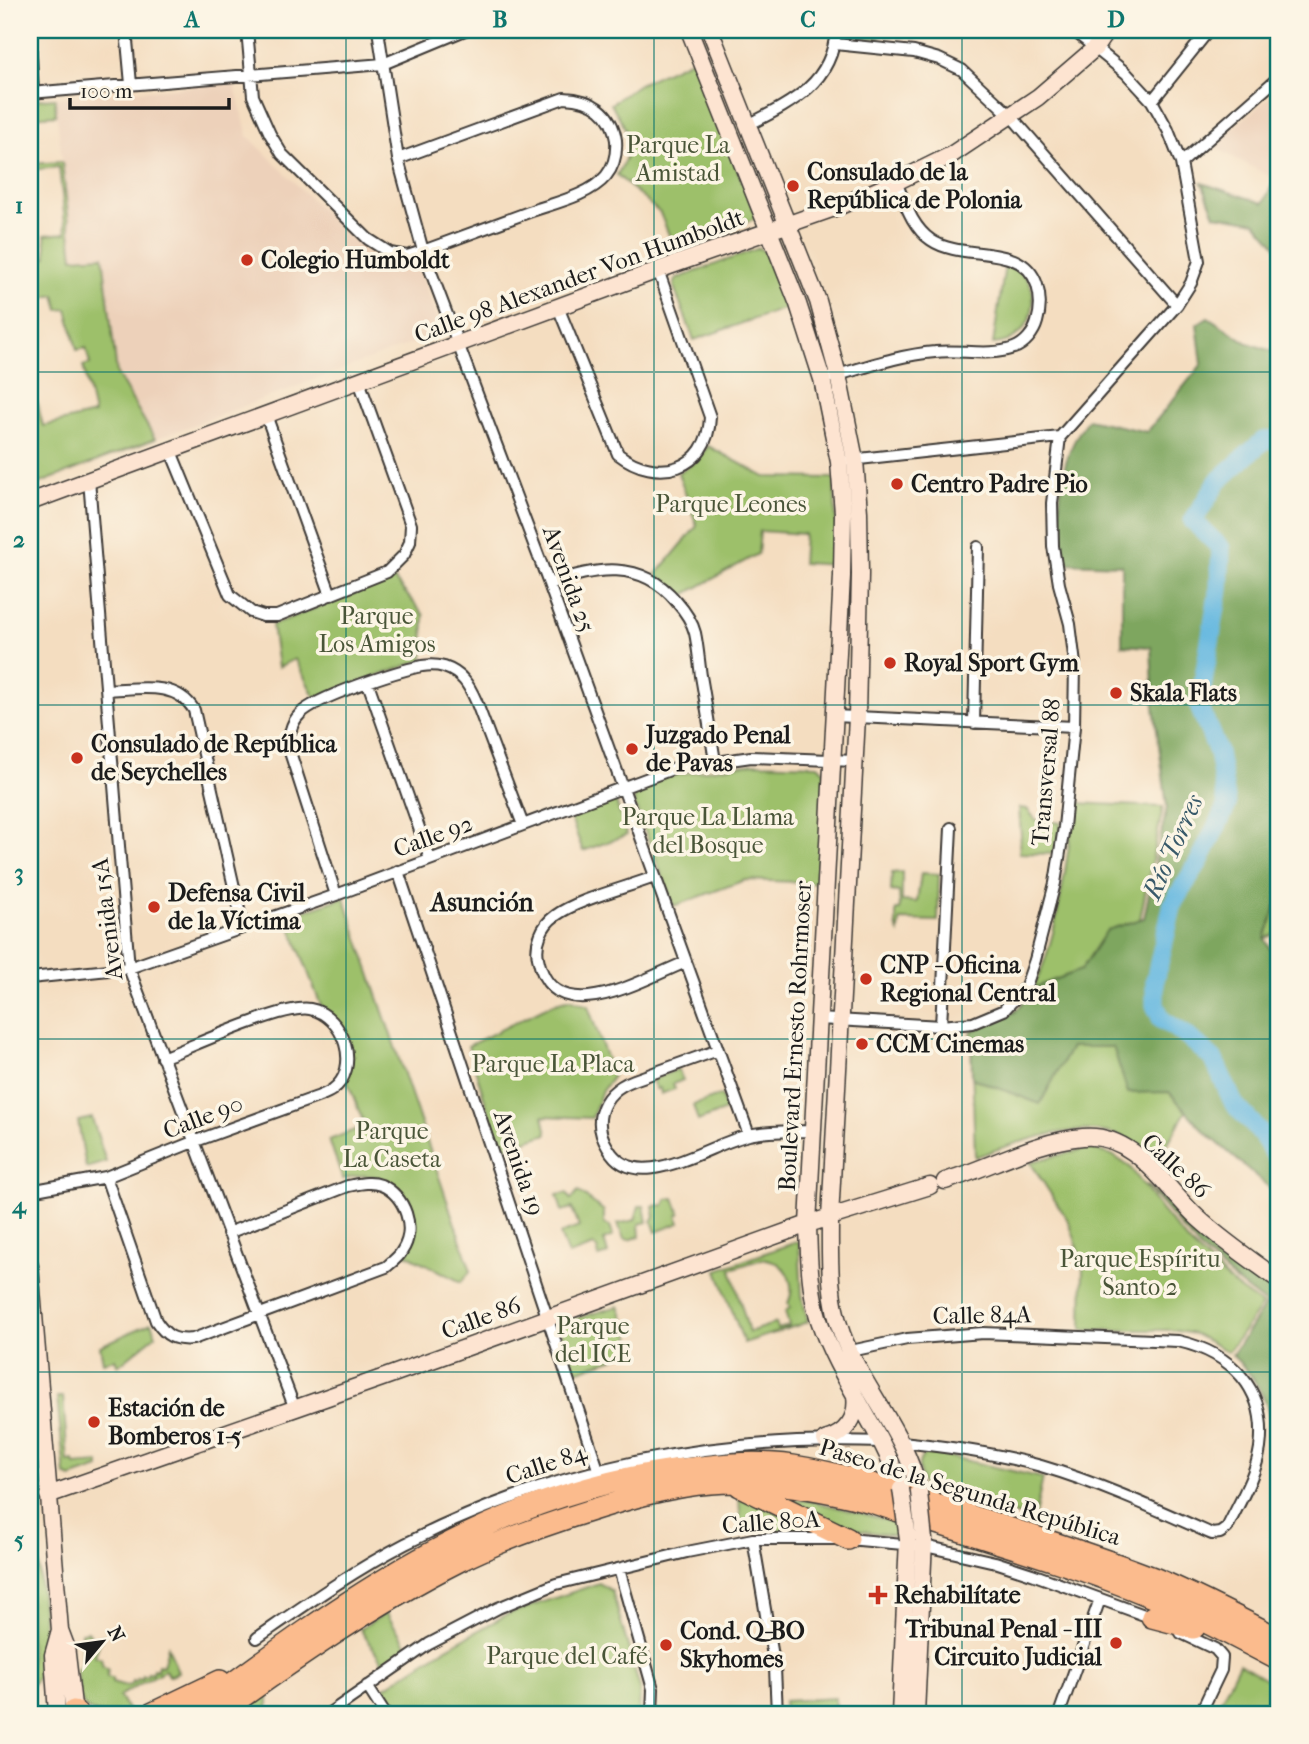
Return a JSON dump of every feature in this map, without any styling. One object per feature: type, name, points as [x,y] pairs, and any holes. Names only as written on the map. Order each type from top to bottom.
[{"type":"highway","name":"Paseo de la Segunda República","points":[[191,1714],[263,1647],[406,1565],[497,1520],[554,1500],[650,1474],[709,1465],[791,1465],[841,1476],[1095,1556],[1157,1579],[1219,1607],[1273,1650]]},
{"type":"highway","points":[[732,1482],[848,1539]]},
{"type":"highway","name":"Paseo de la Segunda República","points":[[218,1714],[375,1608],[473,1554],[607,1505],[655,1492],[709,1483],[784,1484],[868,1502],[1090,1574],[1149,1596],[1273,1650]]},
{"type":"highway","points":[[1152,1617],[1273,1650]]},
{"type":"highway","points":[[151,1714],[263,1647]]},
{"type":"main road","name":"Boulevard Ernesto Rohrmoser","points":[[689,30],[798,304],[847,461],[860,549],[857,717],[831,1197],[830,1284],[835,1314],[850,1351],[902,1442],[913,1466],[919,1490],[900,1714]]},
{"type":"main road","points":[[709,30],[818,301],[838,374],[847,461]]},
{"type":"main road","name":"Calle 98 Alexander Von Humboldt","points":[[30,502],[658,270],[788,225],[896,182],[951,155],[1011,116],[1066,75],[1095,48],[1107,30]]},
{"type":"main road","name":"Boulevard Ernesto Rohrmoser","points":[[847,461],[808,1224],[811,1285],[817,1316],[833,1354],[894,1468],[916,1543],[916,1714]]},
{"type":"main road","name":"Calle 86","points":[[48,1495],[808,1224],[938,1183],[1053,1142],[1085,1136],[1101,1137],[1117,1143],[1141,1158],[1196,1217],[1279,1280]]},
{"type":"main road","points":[[831,1197],[838,1207],[855,1209]]},
{"type":"main road","points":[[30,1266],[37,1453],[48,1495],[60,1630],[67,1653],[71,1713]]},
{"type":"main road","points":[[825,1440],[841,1433],[852,1420],[855,1412],[854,1394]]},
{"type":"main road","points":[[882,1442],[892,1445],[919,1490]]},
{"type":"street","points":[[127,30],[131,84]]},
{"type":"street","points":[[247,30],[253,96],[282,154],[368,239],[390,253],[407,256],[424,251],[581,193],[606,177],[617,151],[614,128],[599,108],[578,98],[564,98],[398,159]]},
{"type":"street","name":"Avenida 25","points":[[378,30],[398,159],[424,251],[549,584],[749,1135]]},
{"type":"street","points":[[30,36],[32,93],[383,64],[465,30]]},
{"type":"street","points":[[748,125],[804,93],[822,75],[835,44],[836,30]]},
{"type":"street","points":[[847,461],[1060,437],[1177,305],[1191,283],[1199,261],[1196,235],[1181,163],[1168,130],[1152,101],[1126,74],[1073,30]]},
{"type":"street","points":[[1152,101],[1209,30]]},
{"type":"street","points":[[835,44],[914,52],[939,59],[962,70],[1011,116],[1177,305]]},
{"type":"street","points":[[1181,163],[1279,77]]},
{"type":"street","points":[[822,379],[883,361],[931,352],[1004,351],[1017,347],[1028,338],[1036,326],[1041,296],[1036,280],[1025,266],[1013,258],[946,248],[931,240],[914,222],[896,182]]},
{"type":"street","points":[[558,307],[618,454],[638,467],[668,470],[679,468],[694,457],[709,433],[710,417],[658,270]]},
{"type":"street","points":[[170,449],[225,585],[234,600],[257,614],[277,616],[387,572],[400,561],[410,542],[409,516],[359,381]]},
{"type":"street","points":[[266,415],[331,595]]},
{"type":"street","name":"Transversal 88","points":[[941,1026],[973,1023],[1004,1010],[1026,986],[1055,883],[1064,827],[1074,727],[1070,625],[1059,584],[1053,546],[1052,503],[1060,437]]},
{"type":"street","name":"Avenida 15A","points":[[89,480],[129,968],[295,1409]]},
{"type":"street","points":[[974,723],[978,547]]},
{"type":"street","points":[[549,584],[580,573],[604,569],[649,577],[667,589],[685,611],[695,632],[715,761]]},
{"type":"street","points":[[336,895],[289,750],[289,734],[293,723],[307,708],[368,683],[421,666],[439,666],[453,671],[467,682],[523,825]]},
{"type":"street","points":[[368,683],[430,859]]},
{"type":"street","points":[[108,690],[160,689],[182,695],[191,705],[199,723],[243,927]]},
{"type":"street","points":[[834,716],[1074,727]]},
{"type":"street","name":"Calle 92","points":[[30,978],[129,968],[336,895],[675,768],[751,757],[855,761]]},
{"type":"street","points":[[819,1020],[941,1026],[951,828]]},
{"type":"street","name":"Avenida 19","points":[[398,871],[598,1469]]},
{"type":"street","points":[[654,877],[568,908],[553,917],[541,933],[537,950],[541,971],[551,986],[567,996],[583,999],[600,996],[686,962]]},
{"type":"street","name":"Calle 90","points":[[30,1191],[106,1177],[333,1089],[343,1076],[348,1059],[344,1036],[329,1017],[310,1009],[282,1012],[162,1058]]},
{"type":"street","points":[[718,1049],[622,1085],[611,1093],[601,1114],[600,1125],[603,1140],[621,1163],[633,1168],[656,1169],[749,1135],[813,1131]]},
{"type":"street","points":[[106,1177],[156,1321],[165,1335],[178,1340],[193,1339],[386,1267],[401,1254],[410,1227],[405,1209],[391,1191],[366,1182],[348,1186],[228,1233]]},
{"type":"street","name":"Calle 84A","points":[[833,1354],[907,1339],[983,1333],[1178,1341],[1202,1346],[1228,1361],[1246,1381],[1256,1403],[1261,1424],[1260,1450],[1252,1473],[1227,1528],[1212,1534],[1085,1481],[1041,1466],[965,1449],[902,1442]]},
{"type":"street","name":"Calle 84","points":[[263,1647],[368,1565],[442,1526],[519,1494],[598,1469],[660,1455],[723,1446],[825,1440],[882,1442]]},
{"type":"street","points":[[753,1539],[775,1668],[777,1714]]},
{"type":"street","name":"Calle 80A","points":[[328,1714],[429,1644],[498,1608],[556,1584],[753,1539],[848,1539],[916,1543],[995,1562],[1152,1617],[1215,1649],[1222,1657],[1221,1670],[1200,1714]]},
{"type":"street","points":[[619,1569],[653,1689],[652,1714]]},
{"type":"street","points":[[1059,1714],[1100,1599]]},
{"type":"street","points":[[367,1686],[385,1714]]},
{"type":"shaded area","name":"Colegio Humboldt","points":[[234,83],[248,136],[352,240],[369,254],[383,260],[415,259],[443,332],[155,439],[117,374],[103,256],[73,258],[55,98]]},
{"type":"shaded area","points":[[1279,89],[1279,181],[1212,146]]},
{"type":"green space","points":[[838,30],[872,30],[872,34],[880,36],[879,40],[838,34]]},
{"type":"green space","name":"Parque La Amistad","points":[[693,59],[757,218],[674,247],[660,213],[617,175],[627,155],[628,139],[611,104],[639,84]]},
{"type":"green space","points":[[55,98],[56,115],[30,117],[30,100]]},
{"type":"green space","points":[[62,162],[73,258],[103,256],[117,374],[155,439],[30,487],[30,403],[37,402],[43,426],[94,414],[83,366],[90,364],[86,348],[77,350],[67,309],[59,310],[55,295],[30,301],[30,259],[47,257],[45,235],[66,233],[59,167],[30,170],[30,164]]},
{"type":"green space","points":[[1202,183],[1263,203],[1273,184],[1279,187],[1279,896],[1265,939],[1279,965],[1279,1196],[1204,1131],[1169,1092],[1128,1093],[1113,1047],[1071,1047],[1040,1104],[972,1078],[971,1031],[1015,1012],[1035,987],[1081,970],[1107,930],[1144,918],[1167,807],[1154,707],[1151,647],[1122,645],[1122,565],[1063,563],[1061,488],[1069,453],[1088,419],[1147,432],[1202,364],[1197,324],[1208,317],[1248,343],[1278,353],[1278,248],[1256,222],[1215,215]]},
{"type":"green space","points":[[759,248],[765,252],[786,308],[694,340],[674,287],[676,279]]},
{"type":"green space","points":[[1005,265],[1019,271],[1028,281],[1033,293],[1033,307],[1029,320],[1020,332],[1009,340],[993,344]]},
{"type":"green space","name":"Parque Leones","points":[[708,446],[765,477],[834,478],[838,565],[802,563],[804,534],[760,531],[758,554],[682,596],[657,574],[697,526],[678,473],[697,461]]},
{"type":"green space","name":"Parque Los Amigos","points":[[393,578],[424,615],[423,660],[315,698],[295,659],[278,667],[272,625]]},
{"type":"green space","name":"Parque La Llama del Bosque","points":[[754,763],[818,765],[825,772],[820,883],[745,880],[674,906],[634,803],[636,791],[639,787],[659,779]]},
{"type":"green space","points":[[611,799],[616,802],[627,835],[583,851],[569,814]]},
{"type":"green space","points":[[1075,803],[1163,807],[1140,919],[1136,989],[1195,1096],[1157,1162],[1127,1139],[1090,1130],[1050,1134],[975,1157],[971,1031],[1015,1011],[1029,995],[1041,972],[1057,914]]},
{"type":"green space","points":[[1019,808],[1027,809],[1036,820],[1061,823],[1058,854],[1019,853]]},
{"type":"green space","points":[[902,872],[902,901],[917,902],[921,873],[939,874],[938,921],[900,920],[899,932],[896,926],[896,910],[900,910],[899,892],[891,891],[892,873]]},
{"type":"green space","name":"Parque La Caseta","points":[[344,897],[471,1271],[461,1282],[406,1254],[415,1232],[406,1200],[392,1185],[376,1177],[366,1175],[343,1179],[329,1140],[365,1126],[346,1078],[351,1052],[348,1035],[321,1006],[287,917]]},
{"type":"green space","points":[[1279,899],[1279,932],[1265,939]]},
{"type":"green space","name":"Parque La Placa","points":[[570,999],[588,1006],[613,1076],[602,1091],[592,1118],[543,1116],[547,1134],[500,1149],[468,1046],[552,1004]]},
{"type":"green space","points":[[678,1069],[683,1080],[673,1084],[675,1089],[661,1094],[660,1088],[656,1089],[652,1080]]},
{"type":"green space","points":[[721,1095],[726,1110],[698,1121],[693,1105]]},
{"type":"green space","points":[[92,1118],[106,1162],[86,1168],[78,1121]]},
{"type":"green space","name":"Parque Espíritu Santo 2","points":[[1089,1148],[1112,1155],[1130,1167],[1190,1244],[1236,1287],[1262,1305],[1228,1352],[1195,1334],[1171,1330],[1082,1330],[1083,1263],[1069,1222],[1030,1162]]},
{"type":"green space","points":[[1145,1184],[1279,1295],[1279,1453],[1275,1453],[1268,1411],[1259,1388],[1232,1355],[1266,1304],[1199,1248]]},
{"type":"green space","points":[[578,1191],[604,1211],[604,1224],[610,1226],[613,1236],[604,1240],[608,1254],[599,1257],[594,1246],[568,1255],[560,1234],[579,1227],[572,1208],[562,1211],[557,1195],[567,1193],[571,1200]]},
{"type":"green space","points":[[674,1198],[680,1214],[677,1215],[680,1223],[656,1232],[652,1221],[655,1217],[653,1206],[664,1205],[667,1199]]},
{"type":"green space","points":[[639,1206],[644,1206],[647,1222],[639,1224],[640,1236],[624,1239],[618,1224],[635,1220]]},
{"type":"green space","points":[[799,1241],[802,1295],[808,1322],[744,1343],[717,1270]],"holes":[[[762,1259],[783,1267],[790,1280],[790,1308],[785,1311],[789,1326],[778,1329],[776,1323],[749,1332],[731,1269]]]},
{"type":"green space","name":"Parque del ICE","points":[[619,1306],[636,1351],[576,1371],[561,1332],[567,1321]]},
{"type":"green space","points":[[151,1323],[156,1335],[118,1366],[115,1359],[103,1362],[100,1346]]},
{"type":"green space","points":[[57,1397],[63,1397],[68,1462],[74,1461],[75,1465],[99,1463],[99,1468],[71,1478],[65,1475]]},
{"type":"green space","points":[[926,1453],[1043,1478],[1034,1520],[924,1490],[919,1465]]},
{"type":"green space","points":[[30,1463],[47,1666],[30,1687]]},
{"type":"green space","points":[[762,1493],[816,1502],[894,1522],[896,1536],[831,1526]]},
{"type":"green space","points":[[739,1495],[812,1528],[741,1532]]},
{"type":"green space","name":"Parque del Café","points":[[599,1583],[612,1591],[640,1688],[639,1714],[393,1714],[379,1691],[441,1651],[508,1614]]},
{"type":"green space","points":[[386,1613],[408,1647],[383,1663],[360,1629]]},
{"type":"green space","points":[[88,1631],[94,1640],[102,1636],[95,1656],[101,1658],[103,1667],[108,1668],[107,1677],[112,1678],[112,1682],[131,1685],[132,1681],[142,1679],[148,1672],[152,1673],[153,1669],[157,1670],[158,1665],[163,1666],[168,1646],[178,1672],[169,1676],[165,1670],[119,1696],[128,1711],[106,1714],[89,1710],[81,1701],[77,1670],[82,1664],[81,1632]]},
{"type":"green space","points":[[1239,1663],[1279,1687],[1279,1714],[1214,1714]]},
{"type":"green space","points":[[268,1688],[268,1714],[235,1714]]},
{"type":"green space","points":[[835,1698],[834,1714],[784,1714],[784,1701]]},
{"type":"waterway","name":"Río Torres","points":[[1279,438],[1263,441],[1218,481],[1193,521],[1221,548],[1219,589],[1199,706],[1218,752],[1227,805],[1200,860],[1173,903],[1155,980],[1155,1005],[1162,1020],[1186,1035],[1214,1060],[1234,1104],[1261,1133],[1279,1161]]},
{"type":"place","name":"Consulado de la República de Polonia","points":[[793,186]]},
{"type":"place","name":"Colegio Humboldt","points":[[247,260]]},
{"type":"place","name":"Centro Padre Pio","points":[[897,484]]},
{"type":"place","name":"Royal Sport Gym","points":[[890,663]]},
{"type":"place","name":"Skala Flats","points":[[1116,693]]},
{"type":"place","name":"Juzgado Penal de Pavas","points":[[632,749]]},
{"type":"place","name":"Consulado de República de Seychelles","points":[[77,758]]},
{"type":"place","name":"Defensa Civil de la Víctima","points":[[154,907]]},
{"type":"place","name":"CNP - Oficina Regional Central","points":[[866,979]]},
{"type":"place","name":"CCM Cinemas","points":[[862,1044]]},
{"type":"place","name":"Estación de Bomberos 1-5","points":[[94,1422]]},
{"type":"place","name":"Rehabilítate","points":[[878,1595]]},
{"type":"place","name":"Tribunal Penal - III Circuito Judicial","points":[[1116,1643]]},
{"type":"place","name":"Cond. Q-BO Skyhomes","points":[[666,1645]]},
{"type":"district","name":"Asunción","points":[[482,902]]}]
